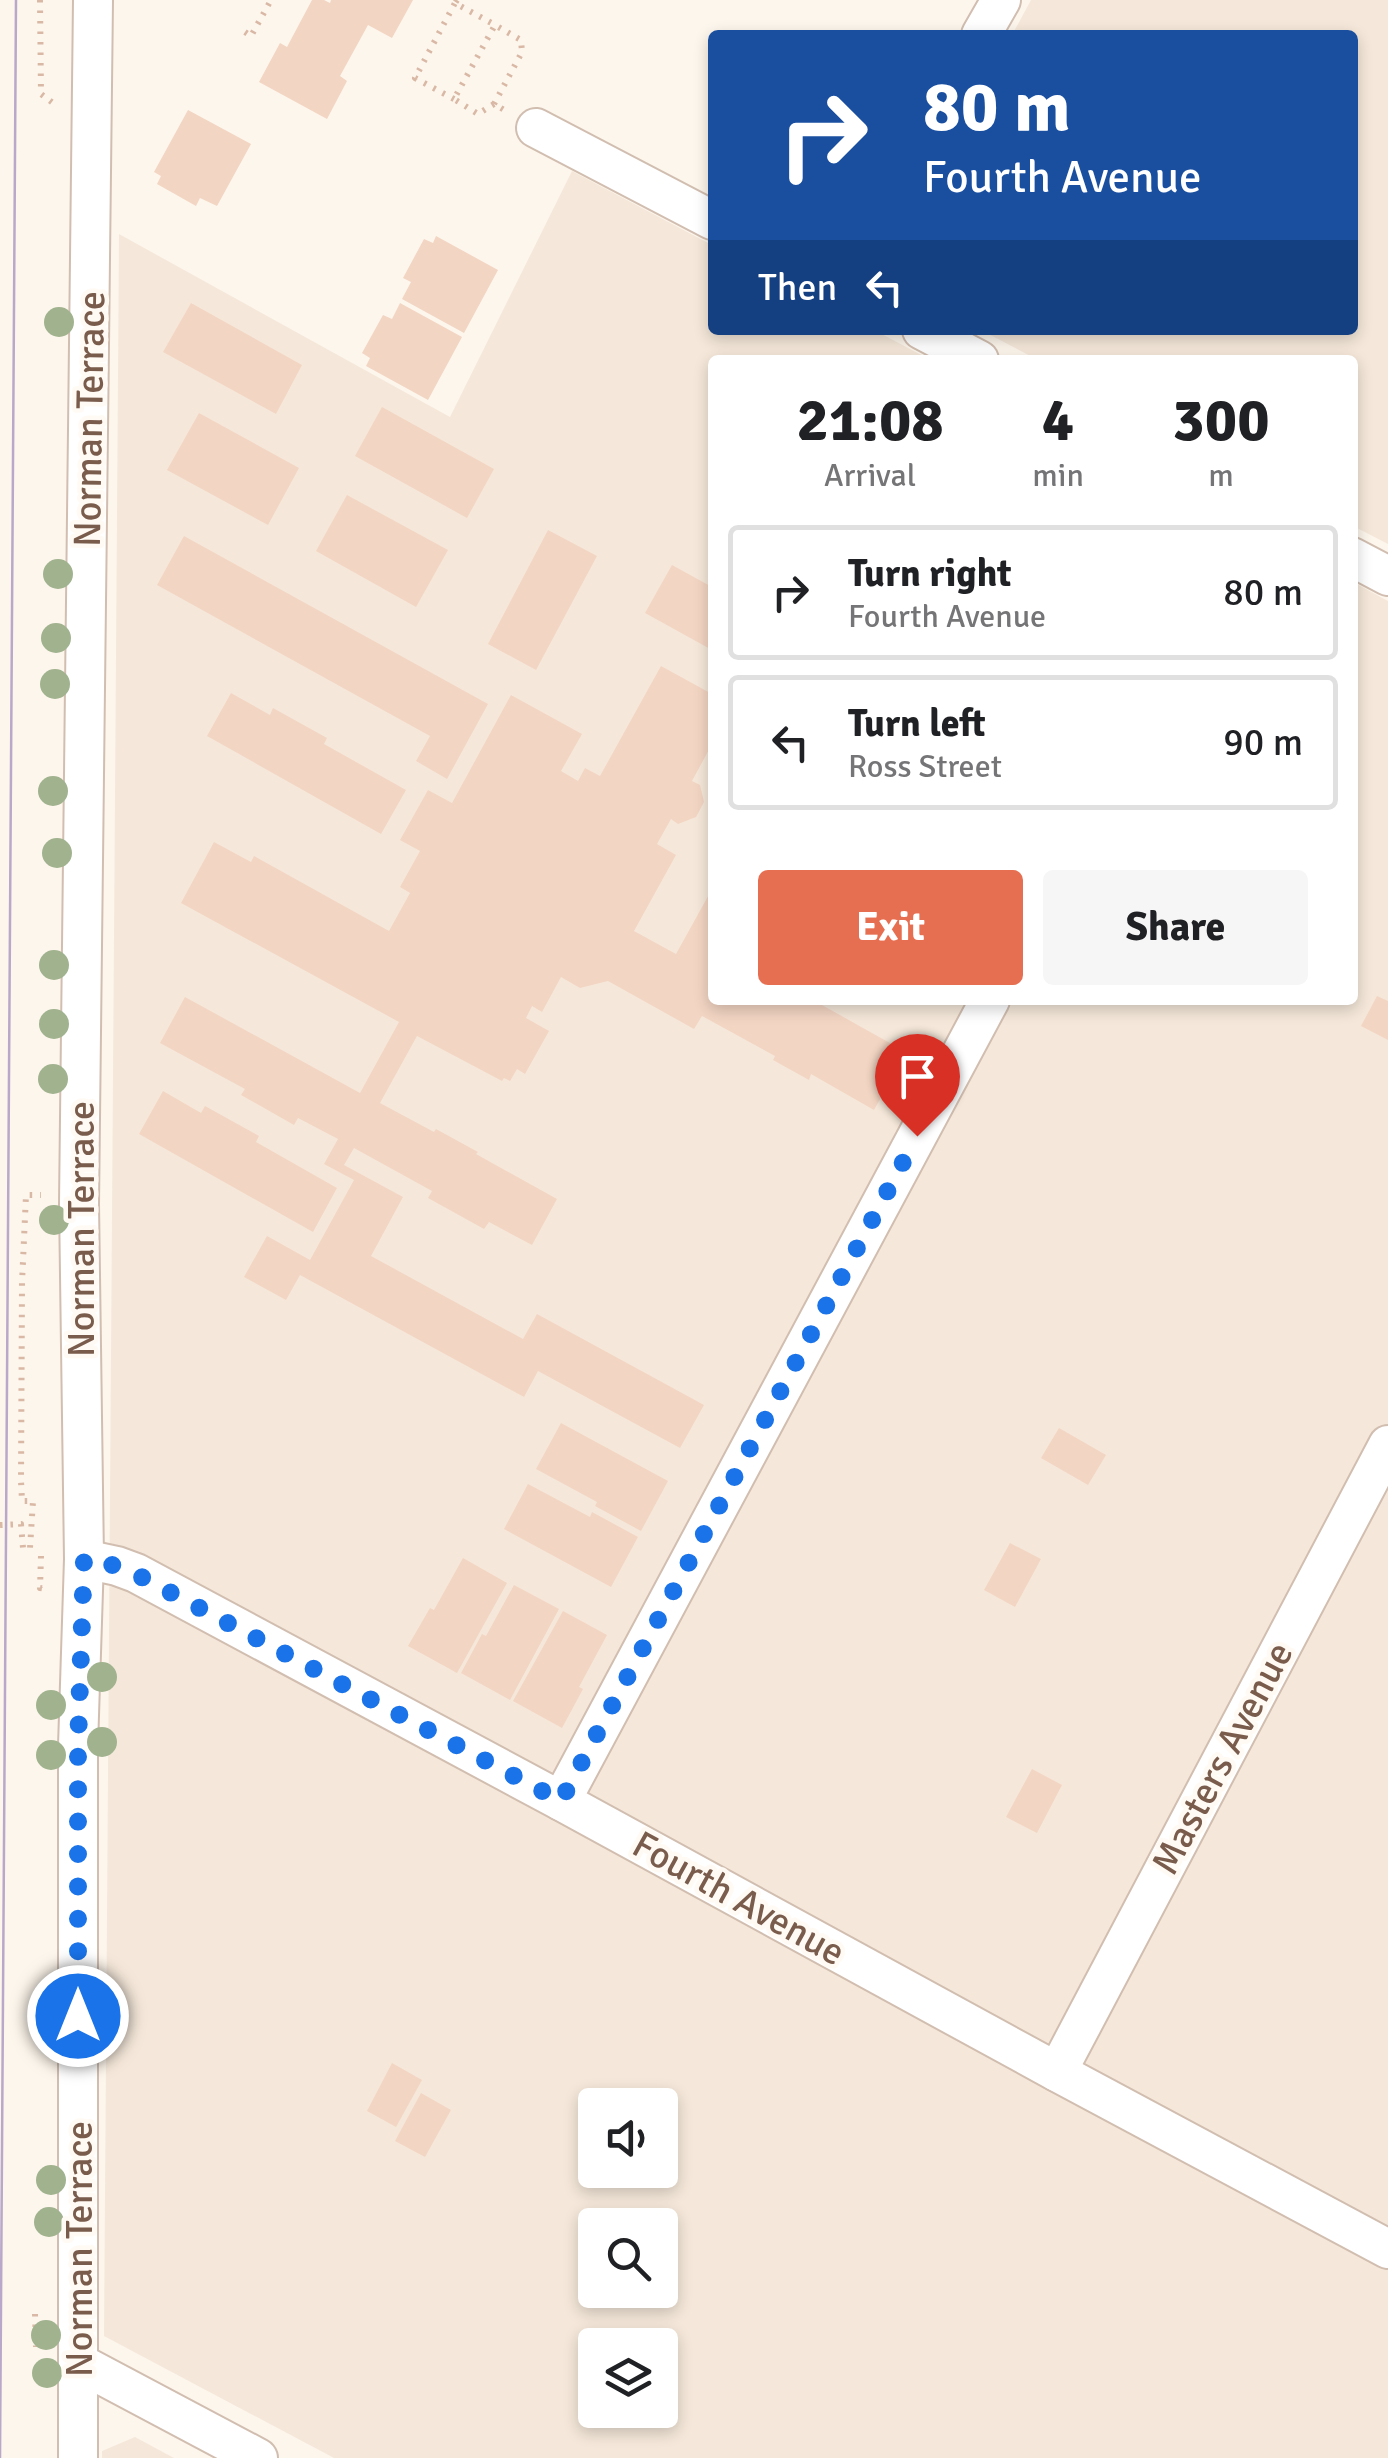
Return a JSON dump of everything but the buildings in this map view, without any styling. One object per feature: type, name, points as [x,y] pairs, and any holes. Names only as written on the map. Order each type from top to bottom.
[{"type":"street","name":"Norman Terrace","points":[[78,2458],[78,1746],[84,1559],[80,1204],[93,0]]},
{"type":"street","points":[[985,30],[1000,0]]},
{"type":"street","points":[[536,128],[708,218]]},
{"type":"street","points":[[932,335],[970,355]]},
{"type":"street","points":[[1358,560],[1388,576]]},
{"type":"street","points":[[561,1801],[987,1005]]},
{"type":"street","name":"Masters Avenue","points":[[1057,2072],[1388,1446]]},
{"type":"street","name":"Fourth Avenue","points":[[84,1559],[136,1574],[1388,2249]]},
{"type":"street","points":[[80,2363],[258,2458]]},
{"type":"path","points":[[245,32],[251,36],[271,0]]},
{"type":"path","points":[[456,2],[521,40],[522,52],[494,104],[478,114],[416,78],[456,2]]},
{"type":"path","points":[[454,100],[494,25]]},
{"type":"path","points":[[494,104],[536,128]]},
{"type":"path","points":[[0,1525],[21,1524],[23,1548],[30,1548],[33,1501],[22,1501],[21,1482],[23,1265],[26,1195],[42,1195]]},
{"type":"shaded area","points":[[1031,0],[1388,0],[1388,544],[1358,529],[1358,355],[1028,355],[990,335],[1358,335],[1358,30],[1015,30]]},
{"type":"shaded area","points":[[572,171],[708,243],[708,335],[884,335],[922,355],[708,355],[708,1005],[1358,1005],[1358,585],[1388,601],[1388,2458],[334,2458],[104,2336],[119,234],[450,417]]},
{"type":"shaded area","points":[[135,2437],[174,2458],[102,2458],[102,2451]]},
{"type":"tram line","points":[[0,2458],[16,0]]},
{"type":"route","points":[[78,2016],[78,1746],[84,1559],[136,1574],[561,1801],[917,1136]]}]
